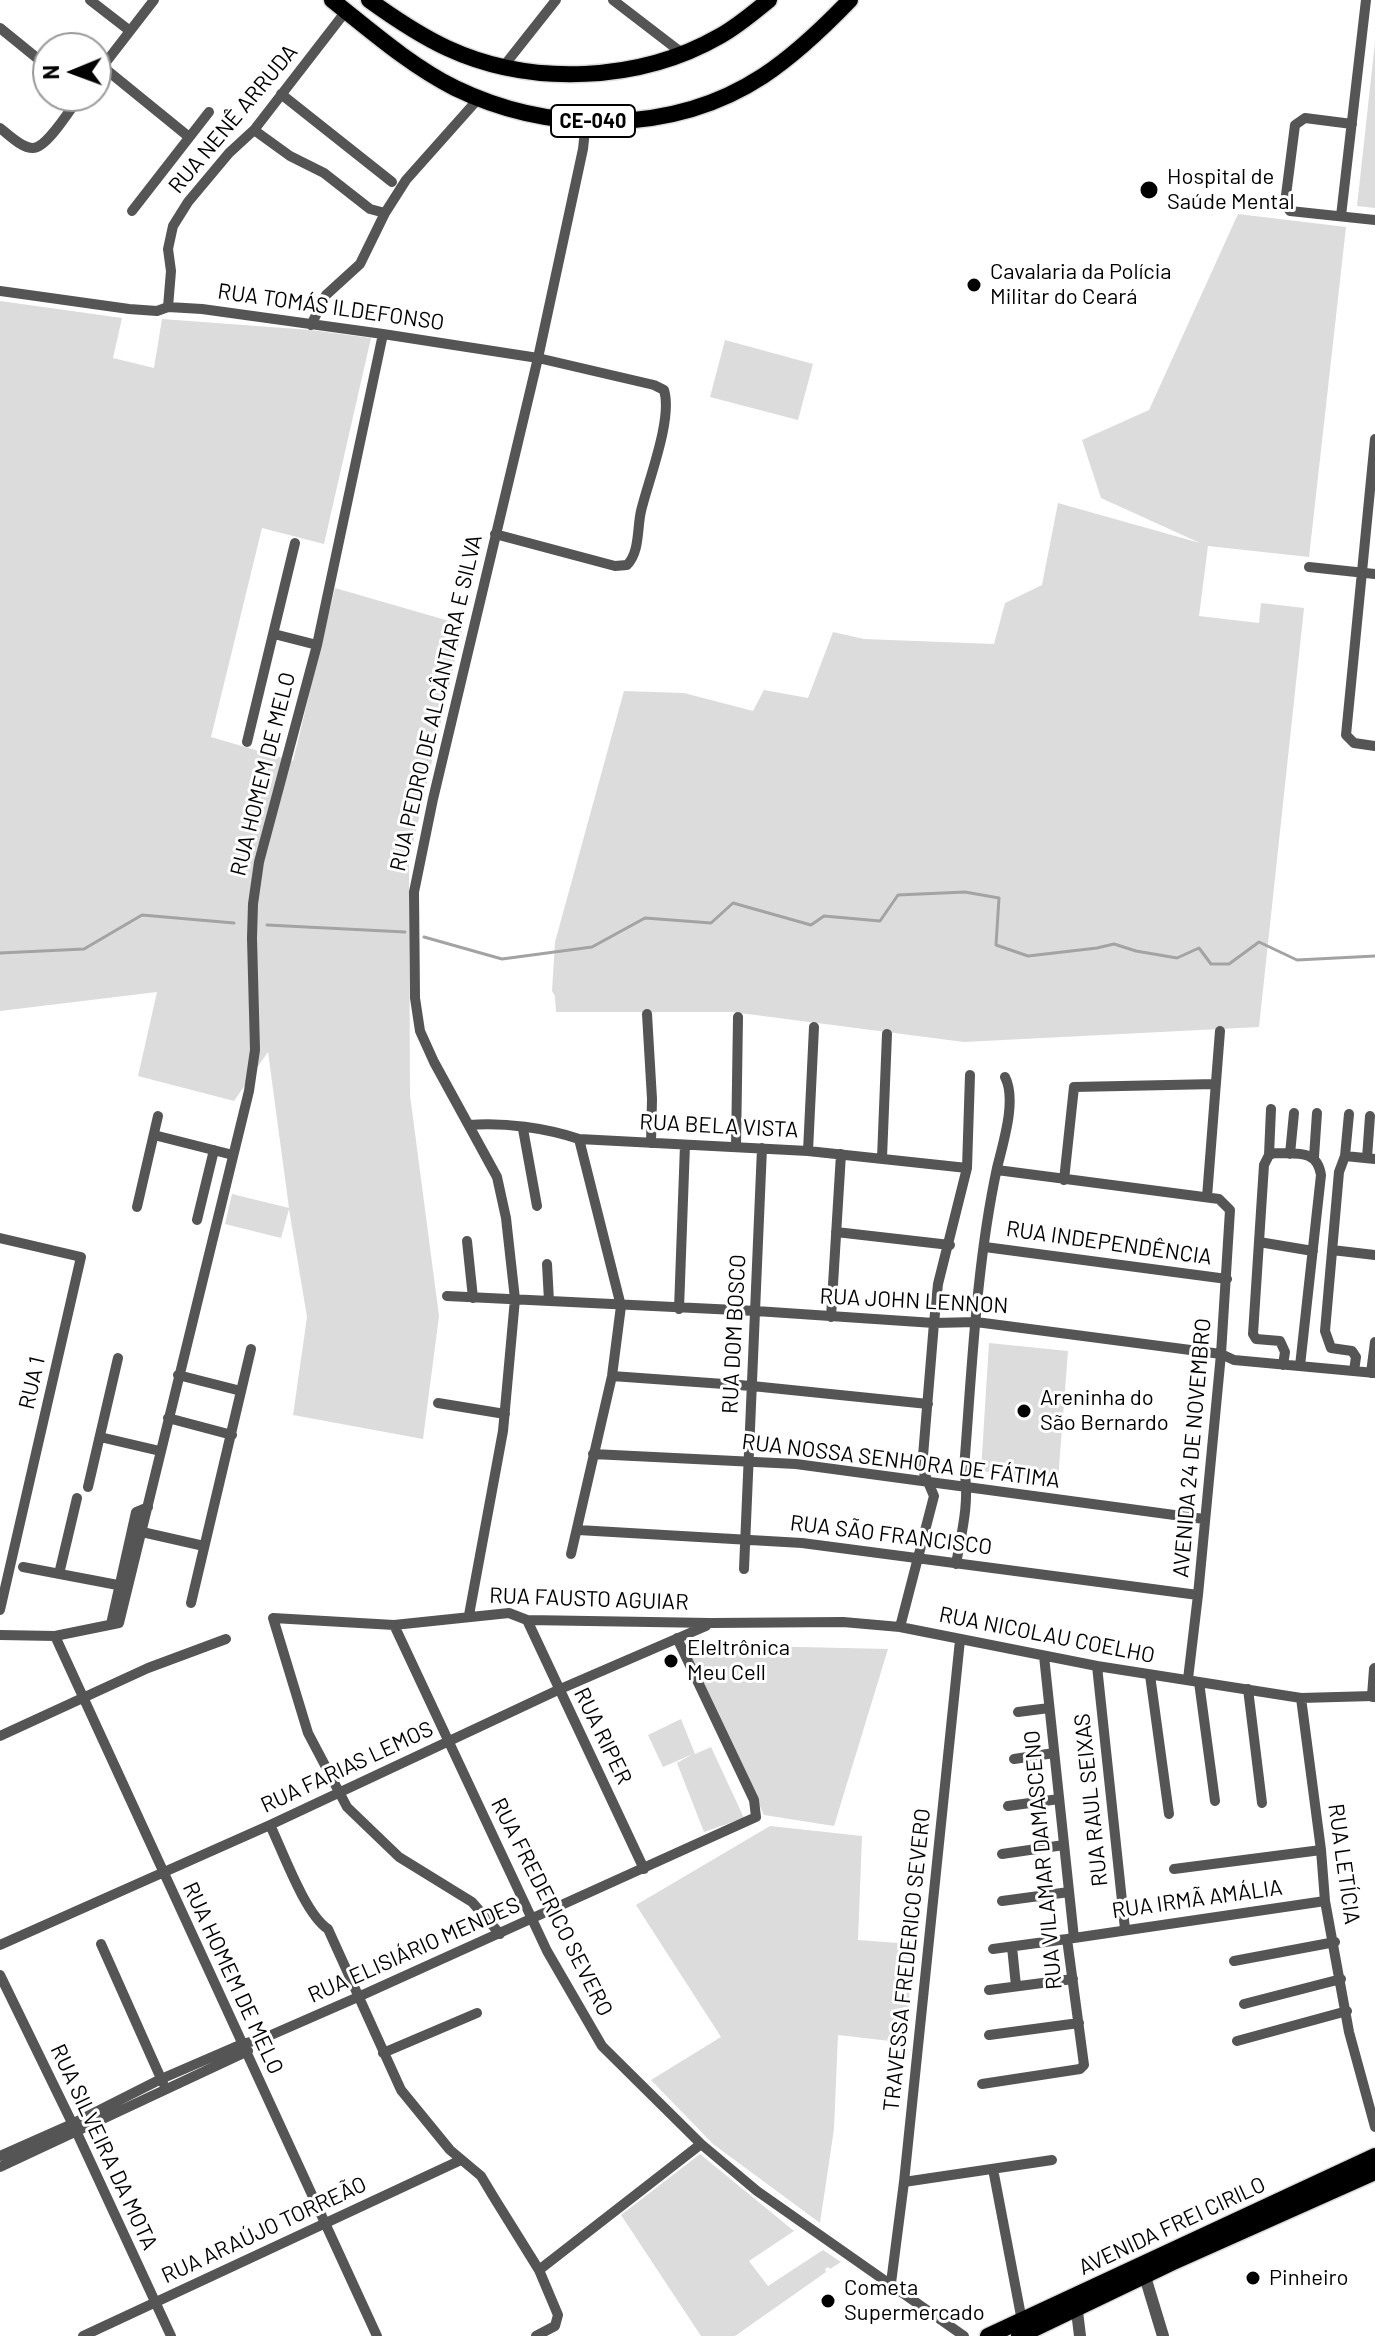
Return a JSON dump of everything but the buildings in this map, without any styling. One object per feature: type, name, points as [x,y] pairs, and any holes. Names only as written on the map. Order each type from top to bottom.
[{"type":"main road","name":"CE-040","points":[[369,0],[423,37],[459,53],[503,67],[548,74],[589,73],[655,62],[682,53],[719,37],[769,0]]},
{"type":"main road","points":[[830,19],[840,0]]},
{"type":"main road","name":"CE-040","points":[[339,5],[419,65],[452,86],[479,98],[515,111],[586,121],[616,121],[658,116],[722,97],[762,77],[789,57],[850,0]]},
{"type":"main road","name":"AVENIDA FREI CIRILO","points":[[988,2336],[1020,2328],[1375,2156]]},
{"type":"main road","name":"AVENIDA FREI CIRILO","points":[[1143,2270],[1375,2172]]},
{"type":"street","points":[[90,0],[130,31]]},
{"type":"street","points":[[112,54],[154,0]]},
{"type":"street","points":[[503,67],[556,0]]},
{"type":"street","points":[[613,0],[682,53]]},
{"type":"street","points":[[1341,216],[1366,0]]},
{"type":"street","name":"RUA NENÊ ARRUDA","points":[[168,307],[171,271],[168,249],[173,226],[188,202],[229,153],[254,130],[339,5]]},
{"type":"street","points":[[0,28],[32,54]]},
{"type":"street","points":[[112,81],[189,137]]},
{"type":"street","points":[[281,94],[392,182]]},
{"type":"street","points":[[311,325],[326,295],[360,264],[385,213],[406,180],[479,98]]},
{"type":"street","points":[[4,131],[27,147],[43,145],[68,112]]},
{"type":"street","points":[[132,211],[209,112]]},
{"type":"street","points":[[1352,124],[1305,118],[1295,125],[1285,203],[1290,211],[1375,220]]},
{"type":"street","name":"RUA PEDRO DE ALCÂNTARA E SILVA","points":[[469,1615],[505,1414],[515,1299],[502,1191],[420,1031],[415,998],[413,911],[417,868],[538,358],[574,194],[586,121]]},
{"type":"street","points":[[254,130],[290,156],[324,173],[370,209],[385,213]]},
{"type":"street","name":"RUA TOMÁS ILDEFONSO","points":[[0,291],[129,309],[202,309],[383,334],[538,358],[664,390],[666,409],[640,513],[634,553],[627,565],[615,566],[495,534]]},
{"type":"street","name":"RUA HOMEM DE MELO","points":[[124,1586],[142,1532],[249,1091],[255,1050],[252,938],[259,862],[317,645],[383,334]]},
{"type":"street","points":[[1375,439],[1346,735],[1354,743],[1375,746]]},
{"type":"street","points":[[247,742],[295,543]]},
{"type":"street","points":[[1309,567],[1375,574]]},
{"type":"street","points":[[274,634],[317,645]]},
{"type":"street","points":[[647,1014],[651,1143]]},
{"type":"street","points":[[736,1147],[738,1017]]},
{"type":"street","points":[[808,1151],[814,1027]]},
{"type":"street","points":[[997,1170],[1207,1197],[1220,1031]]},
{"type":"street","points":[[882,1158],[887,1034]]},
{"type":"street","points":[[900,1627],[934,1496],[922,1468],[934,1323],[938,1284],[967,1168],[970,1075]]},
{"type":"street","points":[[956,1564],[967,1487],[964,1469],[976,1322],[997,1170],[1007,1129],[1010,1086],[1005,1077]]},
{"type":"street","points":[[1064,1180],[1074,1087],[1216,1084]]},
{"type":"street","points":[[1271,1109],[1269,1155],[1264,1165],[1253,1334],[1256,1339],[1280,1341],[1285,1352],[1283,1365]]},
{"type":"street","points":[[1290,1154],[1294,1113]]},
{"type":"street","points":[[1314,1157],[1317,1113]]},
{"type":"street","points":[[1349,1114],[1345,1156],[1339,1172],[1325,1331],[1331,1348],[1354,1353],[1354,1371]]},
{"type":"street","points":[[137,1207],[158,1116]]},
{"type":"street","points":[[1345,1156],[1371,1158],[1370,1116]]},
{"type":"street","name":"RUA BELA VISTA","points":[[469,1125],[486,1124],[561,1133],[579,1139],[808,1151],[967,1168]]},
{"type":"street","points":[[523,1129],[537,1206]]},
{"type":"street","points":[[154,1135],[233,1155]]},
{"type":"street","points":[[571,1554],[612,1376],[621,1306],[579,1139]]},
{"type":"street","points":[[679,1309],[685,1145]]},
{"type":"street","name":"RUA DOM BOSCO","points":[[744,1569],[762,1148]]},
{"type":"street","points":[[197,1220],[214,1150]]},
{"type":"street","points":[[831,1317],[841,1154]]},
{"type":"street","points":[[1269,1155],[1314,1157],[1319,1162],[1321,1175],[1300,1366]]},
{"type":"street","name":"AVENIDA 24 DE NOVEMBRO","points":[[1207,1197],[1224,1201],[1230,1210],[1231,1220],[1193,1681],[1215,1801]]},
{"type":"street","points":[[836,1232],[950,1245]]},
{"type":"street","name":"RUA 1","points":[[0,1238],[81,1257],[0,1610]]},
{"type":"street","points":[[467,1241],[473,1298]]},
{"type":"street","points":[[1259,1242],[1313,1251]]},
{"type":"street","name":"RUA INDEPENDÊNCIA","points":[[985,1247],[1227,1279]]},
{"type":"street","points":[[1332,1250],[1375,1255]]},
{"type":"street","points":[[547,1264],[549,1301]]},
{"type":"street","name":"RUA JOHN LENNON","points":[[447,1296],[934,1323],[976,1322],[1221,1354],[1234,1360],[1373,1373]]},
{"type":"street","points":[[1373,1373],[1375,1342]]},
{"type":"street","points":[[191,1603],[251,1349]]},
{"type":"street","points":[[88,1487],[118,1358]]},
{"type":"street","points":[[178,1375],[241,1391]]},
{"type":"street","points":[[612,1376],[928,1404]]},
{"type":"street","points":[[438,1403],[505,1414]]},
{"type":"street","points":[[168,1418],[232,1435]]},
{"type":"street","points":[[100,1437],[160,1451]]},
{"type":"street","name":"RUA NOSSA SENHORA DE FÁTIMA","points":[[593,1454],[796,1464],[1204,1519]]},
{"type":"street","points":[[59,1574],[77,1498]]},
{"type":"street","name":"RUA HOMEM DE MELO","points":[[148,1507],[136,1512],[115,1623],[55,1636],[377,2336]]},
{"type":"street","name":"RUA SÃO FRANCISCO","points":[[578,1530],[802,1543],[1198,1595]]},
{"type":"street","points":[[142,1532],[204,1546]]},
{"type":"street","points":[[23,1567],[124,1586]]},
{"type":"street","name":"RUA FAUSTO AGUIAR","points":[[338,1793],[308,1733],[273,1618],[394,1625],[509,1613],[527,1620],[711,1623]]},
{"type":"street","name":"RUA RIPER","points":[[527,1620],[644,1869]]},
{"type":"street","name":"RUA NICOLAU COELHO","points":[[711,1623],[843,1622],[900,1627],[1097,1666],[1301,1698],[1374,1696]]},
{"type":"street","name":"RUA FARIAS LEMOS","points":[[0,1945],[164,1874],[558,1690],[711,1623]]},
{"type":"street","name":"RUA FREDERICO SEVERO","points":[[394,1625],[532,1919],[566,1986],[602,2046],[701,2144],[757,2191],[964,2336]]},
{"type":"street","points":[[0,1635],[55,1636]]},
{"type":"street","name":"RUA ELISIÁRIO MENDES","points":[[0,2167],[163,2084],[756,1817],[754,1800],[677,1638]]},
{"type":"street","points":[[0,1736],[148,1668],[226,1639]]},
{"type":"street","name":"TRAVESSA FREDERICO SEVERO","points":[[891,2283],[960,1640]]},
{"type":"street","name":"RUA VILAMAR DAMASCENO","points":[[982,2084],[1084,2067],[1073,1979],[1069,1892],[1044,1656]]},
{"type":"street","name":"RUA RAUL SEIXAS","points":[[1097,1666],[1125,1929]]},
{"type":"street","points":[[1374,1696],[1375,1669]]},
{"type":"street","points":[[1150,1675],[1169,1814]]},
{"type":"street","points":[[1248,1689],[1262,1803]]},
{"type":"street","name":"RUA LETÍCIA","points":[[1301,1698],[1325,1901],[1335,1942],[1349,2032],[1375,2127]]},
{"type":"street","points":[[1018,1712],[1049,1708]]},
{"type":"street","points":[[1014,1759],[1054,1753]]},
{"type":"street","points":[[338,1793],[347,1807],[399,1857],[472,1902],[500,1934]]},
{"type":"street","points":[[1008,1806],[1059,1799]]},
{"type":"street","points":[[270,1825],[298,1886],[319,1923],[328,1929],[401,2090],[461,2160],[481,2176],[539,2270],[558,2315],[555,2326],[536,2336]]},
{"type":"street","points":[[1002,1854],[1064,1845]]},
{"type":"street","points":[[1174,1869],[1321,1850]]},
{"type":"street","points":[[1002,1901],[1069,1892]]},
{"type":"street","name":"RUA IRMÃ AMÁLIA","points":[[993,1949],[1325,1901]]},
{"type":"street","points":[[1234,1961],[1335,1942]]},
{"type":"street","points":[[101,1944],[163,2084]]},
{"type":"street","points":[[1012,1947],[1016,1986]]},
{"type":"street","name":"RUA SILVEIRA DA MOTA","points":[[0,1975],[171,2336]]},
{"type":"street","points":[[989,1990],[1073,1979]]},
{"type":"street","points":[[1244,2004],[1341,1979]]},
{"type":"street","points":[[1237,2041],[1347,2011]]},
{"type":"street","points":[[383,2053],[477,2013]]},
{"type":"street","points":[[989,2035],[1079,2023]]},
{"type":"street","name":"RUA ELISIÁRIO MENDES","points":[[0,2156],[75,2128]]},
{"type":"street","points":[[539,2270],[701,2144]]},
{"type":"street","name":"RUA ARAÚJO TORREÃO","points":[[83,2336],[461,2160]]},
{"type":"street","points":[[904,2182],[1052,2160]]},
{"type":"street","points":[[993,2169],[1020,2328]]},
{"type":"street","points":[[1143,2270],[1163,2336]]},
{"type":"street","points":[[1075,2302],[1080,2336]]},
{"type":"shaded area","points":[[1375,42],[1375,208],[1357,206]]},
{"type":"shaded area","points":[[1238,214],[1346,227],[1309,557],[1208,546],[1199,616],[1259,623],[1261,603],[1304,608],[1259,1027],[964,1042],[732,1012],[556,1012],[552,991],[555,942],[624,691],[684,693],[753,711],[764,690],[808,698],[833,632],[864,639],[994,644],[1005,603],[1042,585],[1058,503],[1200,543],[1101,498],[1082,440],[1149,410]]},
{"type":"shaded area","points":[[0,301],[122,318],[113,358],[154,368],[162,319],[311,330],[371,338],[324,544],[262,528],[211,737],[293,761],[335,588],[463,625],[409,862],[410,1095],[439,1316],[423,1439],[293,1415],[307,1317],[289,1209],[281,1238],[225,1224],[232,1194],[289,1208],[268,1052],[234,1101],[138,1076],[157,992],[0,1011]]},
{"type":"shaded area","points":[[725,340],[813,364],[798,420],[710,397]]},
{"type":"shaded area","name":"Areninha do São Bernardo","points":[[989,1343],[1068,1351],[1058,1480],[981,1471]]},
{"type":"shaded area","points":[[710,1645],[888,1649],[834,1826],[764,1815],[690,1655]]},
{"type":"shaded area","points":[[681,1719],[695,1754],[711,1747],[744,1818],[704,1832],[677,1763],[693,1754],[663,1767],[648,1735]]},
{"type":"shaded area","points":[[770,1826],[862,1836],[858,1940],[912,1944],[907,2043],[838,2035],[834,2129],[820,2223],[713,2144],[651,2080],[721,2037],[636,1905]]},
{"type":"shaded area","points":[[700,2154],[794,2231],[749,2261],[768,2286],[823,2250],[841,2262],[825,2269],[826,2272],[735,2336],[701,2336],[621,2215]]},
{"type":"waterway","points":[[424,937],[502,959],[592,947],[645,918],[711,923],[733,903],[811,925],[824,916],[880,921],[898,895],[965,892],[999,898],[996,945],[1028,956],[1114,944],[1177,958],[1199,948],[1211,964],[1229,964],[1259,942],[1297,960],[1375,956]]},
{"type":"waterway","points":[[0,953],[84,949],[142,915],[234,923]]},
{"type":"waterway","points":[[267,925],[405,932]]},
{"type":"place","name":"Hospital de Saúde Mental","points":[[1149,190]]},
{"type":"place","name":"Cavalaria da Polícia Militar do Ceará","points":[[974,285]]},
{"type":"place","name":"Areninha do São Bernardo","points":[[1024,1411]]},
{"type":"place","name":"Eleltrônica Meu Cell","points":[[671,1661]]},
{"type":"place","name":"Pinheiro","points":[[1253,2278]]},
{"type":"place","name":"Cometa Supermercado","points":[[828,2301]]}]
